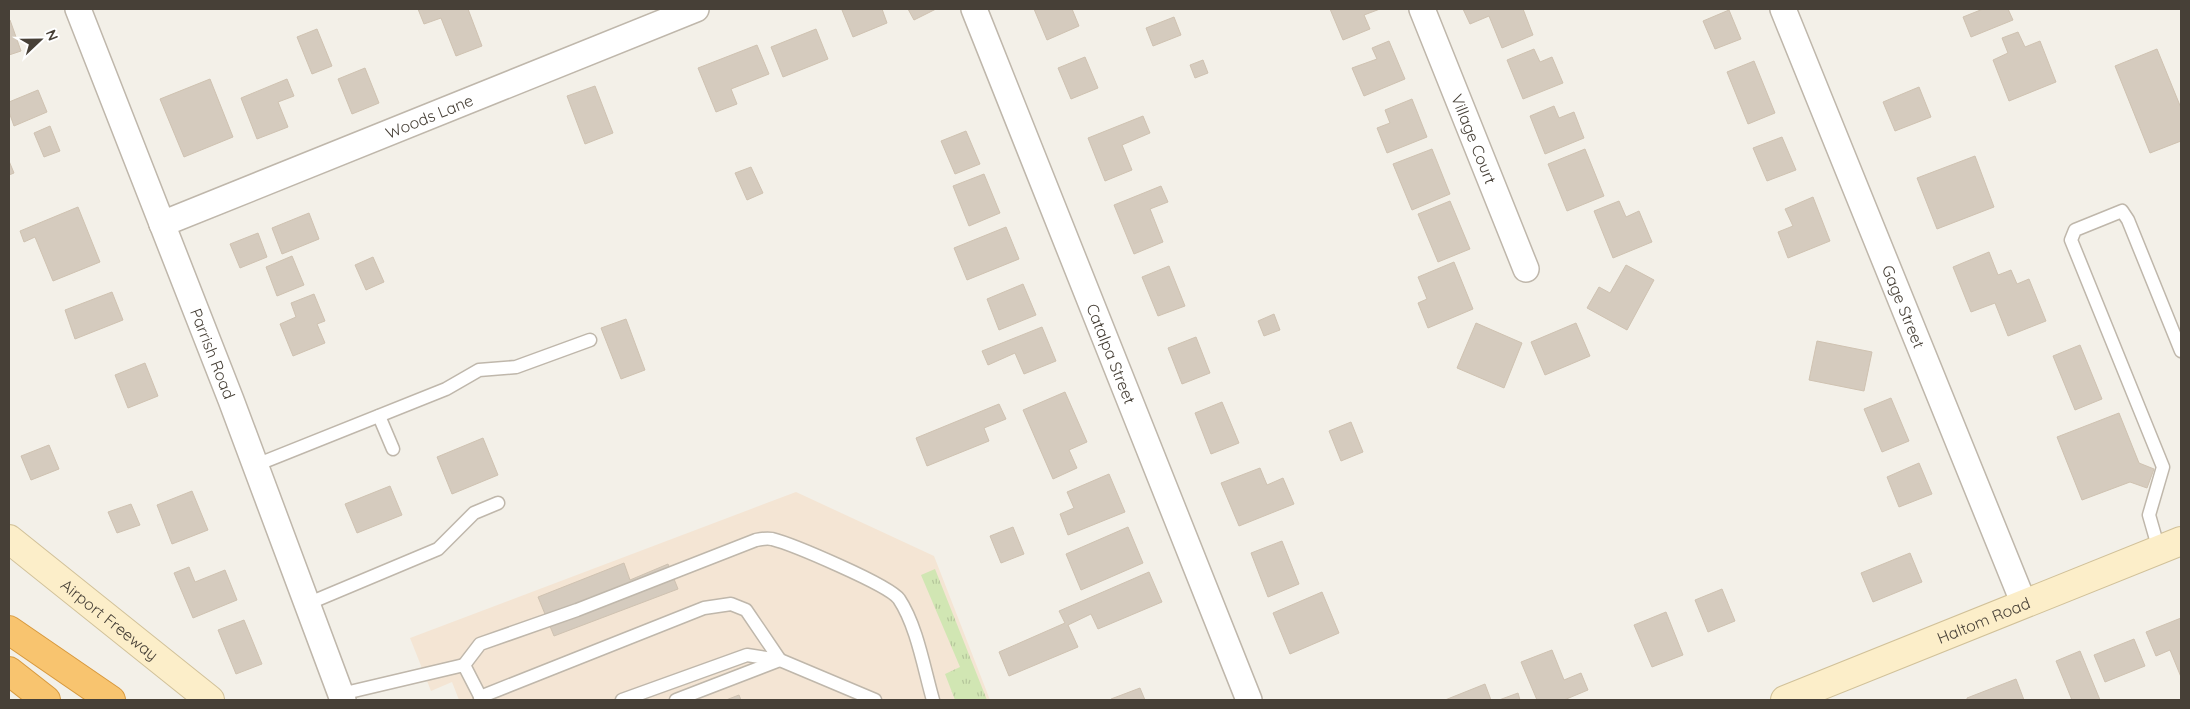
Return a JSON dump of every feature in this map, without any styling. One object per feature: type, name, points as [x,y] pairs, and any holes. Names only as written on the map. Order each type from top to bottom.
[{"type":"highway","points":[[9,630],[111,700]]},
{"type":"highway","points":[[9,671],[46,700]]},
{"type":"main road","name":"Airport Freeway","points":[[9,539],[210,700]]},
{"type":"main road","name":"Haltom Road","points":[[1785,700],[2170,546]]},
{"type":"street","name":"Parrish Road","points":[[78,9],[256,465],[342,697]]},
{"type":"street","name":"Woods Lane","points":[[162,224],[696,9]]},
{"type":"street","name":"Catalpa Street","points":[[974,9],[1249,700]]},
{"type":"street","name":"Village Court","points":[[1422,9],[1526,269]]},
{"type":"street","name":"Gage Street","points":[[1784,9],[2024,604]]},
{"type":"lane","points":[[2170,546],[2149,516],[2163,467],[2071,240],[2075,230],[2122,212],[2128,220],[2181,351]]},
{"type":"lane","points":[[256,465],[446,389],[479,370],[516,368],[590,340]]},
{"type":"lane","points":[[379,416],[392,449]]},
{"type":"lane","points":[[307,604],[438,549],[474,513],[498,503]]},
{"type":"lane","points":[[342,697],[464,665],[480,644],[577,610],[756,540],[769,538],[797,547],[859,575],[898,597],[909,620],[934,700]]},
{"type":"lane","points":[[464,665],[481,698],[704,608],[731,604],[746,610],[780,660]]},
{"type":"lane","points":[[622,700],[747,655],[780,660],[875,700]]},
{"type":"lane","points":[[676,700],[780,660]]},
{"type":"shaded area","points":[[796,492],[934,556],[990,700],[459,700],[452,682],[431,691],[410,638]]},
{"type":"green space","points":[[935,569],[987,700],[955,700],[945,674],[960,667],[921,575]]},
{"type":"building","points":[[418,9],[468,9],[482,46],[456,56],[441,18],[424,24]]},
{"type":"building","points":[[882,9],[887,23],[853,37],[842,10]]},
{"type":"building","points":[[908,9],[936,9],[914,20]]},
{"type":"building","points":[[1034,9],[1072,9],[1079,26],[1047,40]]},
{"type":"building","points":[[1330,9],[1380,9],[1364,15],[1370,29],[1343,40]]},
{"type":"building","points":[[1463,9],[1523,9],[1533,35],[1502,48],[1489,16],[1470,24]]},
{"type":"building","points":[[1983,9],[2008,9],[2013,20],[1971,37],[1963,17]]},
{"type":"building","points":[[1729,10],[1741,39],[1715,49],[1703,21]]},
{"type":"building","points":[[1174,17],[1181,35],[1153,46],[1146,28]]},
{"type":"building","points":[[9,20],[21,51],[9,55]]},
{"type":"building","points":[[317,29],[332,66],[312,74],[297,37]]},
{"type":"building","points":[[816,29],[828,59],[783,77],[771,47]]},
{"type":"building","points":[[2018,32],[2025,47],[2040,41],[2056,82],[2009,101],[1993,60],[2008,53],[2002,38]]},
{"type":"building","points":[[1389,41],[1405,79],[1364,96],[1352,68],[1377,59],[1372,48]]},
{"type":"building","points":[[757,45],[769,74],[731,89],[737,104],[716,112],[698,68]]},
{"type":"building","points":[[1534,49],[1540,62],[1552,57],[1563,83],[1523,99],[1507,60]]},
{"type":"building","points":[[2157,49],[2181,108],[2181,141],[2150,153],[2115,66]]},
{"type":"building","points":[[1085,57],[1098,88],[1071,99],[1058,68]]},
{"type":"building","points":[[1203,60],[1208,73],[1195,78],[1190,65]]},
{"type":"building","points":[[1754,61],[1775,113],[1748,124],[1727,72]]},
{"type":"building","points":[[365,68],[379,103],[352,114],[338,79]]},
{"type":"building","points":[[210,79],[233,137],[184,157],[160,99]]},
{"type":"building","points":[[287,79],[294,96],[278,102],[288,127],[257,139],[241,98]]},
{"type":"building","points":[[595,86],[613,133],[585,144],[567,96]]},
{"type":"building","points":[[1919,87],[1931,117],[1895,131],[1883,102]]},
{"type":"building","points":[[38,90],[47,112],[14,126],[9,112],[9,102]]},
{"type":"building","points":[[1412,99],[1427,137],[1387,153],[1377,128],[1390,123],[1385,110]]},
{"type":"building","points":[[1554,106],[1559,118],[1574,112],[1584,138],[1545,154],[1530,116]]},
{"type":"building","points":[[1143,116],[1150,133],[1122,145],[1132,170],[1105,181],[1088,138]]},
{"type":"building","points":[[50,126],[60,151],[44,157],[34,133]]},
{"type":"building","points":[[966,131],[980,164],[955,174],[941,141]]},
{"type":"building","points":[[1782,137],[1796,170],[1767,181],[1753,148]]},
{"type":"building","points":[[1432,149],[1450,194],[1412,210],[1393,164]]},
{"type":"building","points":[[1585,149],[1604,196],[1567,211],[1548,164]]},
{"type":"building","points":[[1975,156],[1994,207],[1937,229],[1917,178]]},
{"type":"building","points":[[9,161],[14,173],[9,175]]},
{"type":"building","points":[[751,167],[763,193],[747,200],[735,173]]},
{"type":"building","points":[[984,174],[1000,213],[969,226],[953,186]]},
{"type":"building","points":[[1161,186],[1168,202],[1150,209],[1163,242],[1134,254],[1114,205]]},
{"type":"building","points":[[1813,197],[1830,241],[1788,258],[1778,232],[1793,226],[1785,209]]},
{"type":"building","points":[[1450,201],[1470,249],[1438,262],[1418,214]]},
{"type":"building","points":[[1619,201],[1626,217],[1639,211],[1652,242],[1613,258],[1594,211]]},
{"type":"building","points":[[78,207],[100,262],[53,281],[35,237],[24,242],[20,231]]},
{"type":"building","points":[[309,213],[319,239],[282,254],[272,228]]},
{"type":"building","points":[[1006,227],[1019,259],[967,280],[954,248]]},
{"type":"building","points":[[258,233],[267,257],[240,268],[230,244]]},
{"type":"building","points":[[1989,252],[1998,275],[2011,270],[2017,284],[2029,279],[2046,321],[2008,336],[1995,303],[1971,312],[1953,267]]},
{"type":"building","points":[[292,256],[304,285],[277,296],[266,267]]},
{"type":"building","points":[[373,257],[384,282],[366,290],[355,265]]},
{"type":"building","points":[[1454,262],[1473,309],[1428,328],[1418,303],[1427,299],[1418,277]]},
{"type":"building","points":[[1626,265],[1654,280],[1627,330],[1587,308],[1599,287],[1610,293]]},
{"type":"building","points":[[1169,266],[1185,306],[1158,316],[1142,277]]},
{"type":"building","points":[[1023,284],[1036,315],[999,330],[987,299]]},
{"type":"building","points":[[112,292],[123,320],[75,339],[65,310]]},
{"type":"building","points":[[314,294],[325,321],[317,324],[325,343],[293,356],[280,324],[296,317],[291,303]]},
{"type":"building","points":[[1274,314],[1280,330],[1264,336],[1258,321]]},
{"type":"building","points":[[626,319],[645,370],[621,379],[601,328]]},
{"type":"building","points":[[1476,323],[1522,343],[1504,388],[1457,368]]},
{"type":"building","points":[[1576,323],[1590,356],[1545,375],[1531,342]]},
{"type":"building","points":[[1042,327],[1056,361],[1024,374],[1015,353],[988,365],[982,351]]},
{"type":"building","points":[[1196,337],[1210,373],[1182,384],[1168,348]]},
{"type":"building","points":[[1817,341],[1872,352],[1864,391],[1809,380]]},
{"type":"building","points":[[2080,345],[2102,399],[2075,410],[2053,356]]},
{"type":"building","points":[[145,363],[158,396],[128,408],[115,375]]},
{"type":"building","points":[[1065,392],[1087,442],[1069,450],[1077,468],[1053,479],[1023,410]]},
{"type":"building","points":[[1891,398],[1909,441],[1882,452],[1864,409]]},
{"type":"building","points":[[1222,402],[1239,443],[1211,454],[1195,413]]},
{"type":"building","points":[[999,404],[1006,419],[984,428],[989,441],[927,466],[916,438]]},
{"type":"building","points":[[2119,413],[2139,463],[2154,469],[2147,488],[2130,482],[2082,500],[2057,437]]},
{"type":"building","points":[[1351,422],[1363,452],[1341,461],[1329,431]]},
{"type":"building","points":[[483,438],[498,475],[452,494],[437,457]]},
{"type":"building","points":[[49,445],[59,469],[31,480],[21,456]]},
{"type":"building","points":[[1919,463],[1932,494],[1899,507],[1887,477]]},
{"type":"building","points":[[1260,468],[1267,485],[1283,478],[1294,504],[1239,526],[1221,483]]},
{"type":"building","points":[[1109,474],[1125,512],[1068,535],[1060,514],[1074,508],[1067,492]]},
{"type":"building","points":[[390,486],[402,515],[357,533],[345,504]]},
{"type":"building","points":[[192,491],[208,530],[172,544],[157,505]]},
{"type":"building","points":[[131,504],[140,525],[117,533],[108,512]]},
{"type":"building","points":[[1013,527],[1024,554],[1001,563],[990,536]]},
{"type":"building","points":[[1128,527],[1143,563],[1081,590],[1066,554]]},
{"type":"building","points":[[1282,541],[1299,584],[1268,597],[1251,553]]},
{"type":"building","points":[[1910,553],[1922,582],[1873,602],[1861,573]]},
{"type":"building","points":[[624,563],[630,580],[668,564],[678,589],[554,636],[538,597]]},
{"type":"building","points":[[189,567],[195,582],[225,570],[237,600],[193,618],[174,573]]},
{"type":"building","points":[[1149,572],[1162,602],[1098,629],[1091,614],[1068,625],[1078,647],[1009,676],[999,652],[1065,623],[1059,611]]},
{"type":"building","points":[[1722,589],[1735,621],[1708,632],[1695,600]]},
{"type":"building","points":[[1322,592],[1339,633],[1290,654],[1273,613]]},
{"type":"building","points":[[1666,612],[1683,655],[1652,667],[1634,625]]},
{"type":"building","points":[[2181,618],[2181,677],[2170,650],[2156,656],[2146,632]]},
{"type":"building","points":[[244,620],[262,664],[236,674],[218,630]]},
{"type":"building","points":[[2134,639],[2145,666],[2105,682],[2094,655]]},
{"type":"building","points":[[1552,650],[1564,680],[1581,673],[1588,690],[1564,700],[1537,700],[1521,662]]},
{"type":"building","points":[[2080,651],[2100,700],[2072,700],[2056,661]]},
{"type":"building","points":[[2016,679],[2024,700],[1967,700],[1967,698]]},
{"type":"building","points":[[1485,684],[1491,700],[1445,700]]},
{"type":"building","points":[[1140,688],[1145,700],[1111,700],[1111,699]]},
{"type":"building","points":[[1518,693],[1520,700],[1499,700]]},
{"type":"building","points":[[739,695],[741,700],[726,700]]}]
